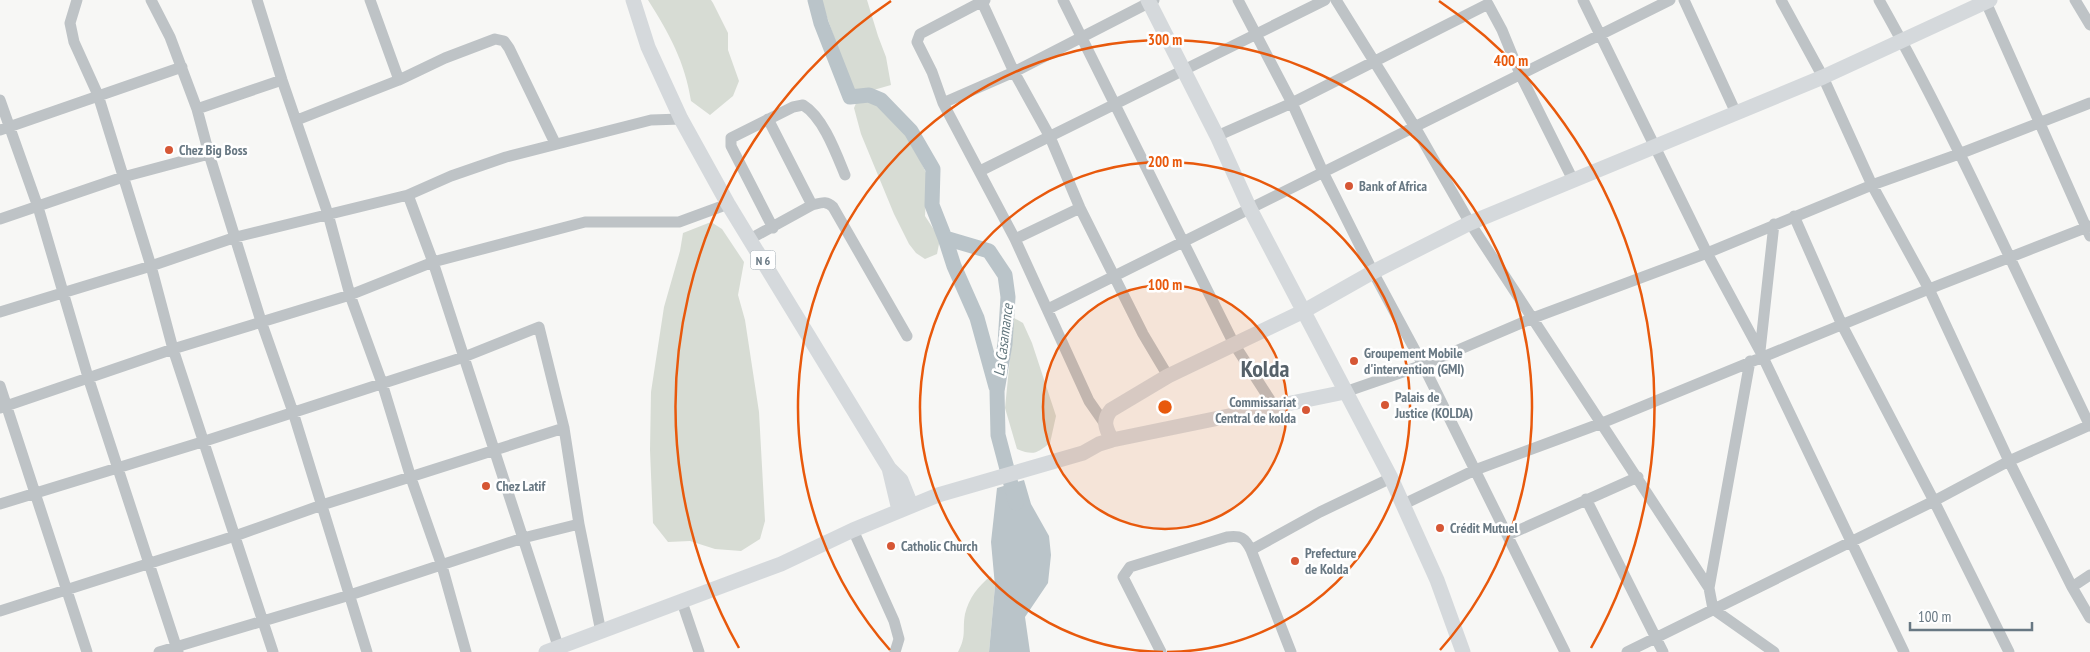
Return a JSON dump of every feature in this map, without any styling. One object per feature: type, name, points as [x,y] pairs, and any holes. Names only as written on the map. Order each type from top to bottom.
[{"type":"main road","name":"N 6","points":[[633,0],[648,47],[681,119],[728,204],[889,468],[905,508]]},
{"type":"main road","points":[[1150,1],[1217,136],[1250,209],[1404,504],[1437,580],[1463,652]]},
{"type":"main road","points":[[1112,440],[1105,424],[1106,416],[1111,410],[1168,376],[1304,311],[1373,272],[1470,223],[1823,77],[1987,1]]},
{"type":"main road","points":[[555,651],[781,564],[853,530],[938,495],[1083,453],[1099,444],[1112,440],[1345,392]]},
{"type":"main road","name":"N 6","points":[[889,468],[901,480],[905,508]]},
{"type":"main road","points":[[901,480],[924,493],[938,495]]},
{"type":"street","points":[[77,0],[70,23],[74,42],[98,95],[151,266],[173,349],[202,442],[264,620],[273,652]]},
{"type":"street","points":[[151,0],[182,66],[198,109],[209,154],[260,320],[293,412],[367,652]]},
{"type":"street","points":[[258,0],[282,80],[328,214],[350,295],[382,383],[411,478],[442,566],[466,652]]},
{"type":"street","points":[[370,0],[399,80]]},
{"type":"street","points":[[1063,0],[1113,105],[1234,344],[1274,406]]},
{"type":"street","points":[[1238,0],[1292,102],[1323,172],[1373,272],[1423,365],[1565,652]]},
{"type":"street","points":[[980,171],[1326,0]]},
{"type":"street","points":[[1336,0],[1372,61],[1415,127],[1470,223],[1710,588]]},
{"type":"street","points":[[1583,0],[1707,253],[1761,354],[1904,652]]},
{"type":"street","points":[[1048,309],[1670,0]]},
{"type":"street","points":[[1684,0],[1736,113]]},
{"type":"street","points":[[1781,0],[1823,77],[1872,185],[1929,289],[2009,461],[2072,587],[2090,618]]},
{"type":"street","points":[[1627,652],[1934,501],[2009,461],[2090,425],[1959,154],[1879,0]]},
{"type":"street","points":[[2075,0],[2090,25]]},
{"type":"street","points":[[1105,424],[1089,401],[1015,239],[943,104],[932,72],[917,42],[920,34],[982,1],[1014,72],[1050,136],[1080,208],[1143,334],[1168,376]]},
{"type":"street","points":[[943,104],[1014,72],[1150,1]]},
{"type":"street","points":[[1404,504],[1475,470],[1602,423],[1750,361],[1761,354],[1842,325],[1929,289],[2088,230],[1987,1]]},
{"type":"street","points":[[1217,136],[1292,102],[1487,2],[1502,30],[1520,74],[1573,180]]},
{"type":"street","points":[[297,120],[399,80],[445,58],[495,39],[504,41],[555,144]]},
{"type":"street","points":[[6,129],[182,66]]},
{"type":"street","points":[[198,109],[282,80]]},
{"type":"street","points":[[0,100],[6,129],[38,207],[88,377],[178,649]]},
{"type":"street","points":[[1345,392],[1423,365],[1533,318],[1707,253],[1872,185],[1959,154],[2090,103]]},
{"type":"street","points":[[773,228],[729,141],[731,138],[768,119],[802,105],[811,110],[831,144],[845,175]]},
{"type":"street","points":[[0,312],[64,294],[236,237],[408,196],[451,176],[506,156],[651,120],[681,119]]},
{"type":"street","points":[[768,119],[812,205]]},
{"type":"street","points":[[0,219],[123,177],[209,154]]},
{"type":"street","points":[[408,196],[433,262],[523,538],[555,651]]},
{"type":"street","points":[[750,239],[812,205],[823,202],[833,207],[907,336]]},
{"type":"street","points":[[4,407],[260,320],[350,295],[433,262],[585,222],[679,222],[728,204]]},
{"type":"street","points":[[1015,239],[1080,208]]},
{"type":"street","points":[[1794,216],[1842,325],[1934,501],[2009,652]]},
{"type":"street","points":[[1761,354],[1774,224]]},
{"type":"street","points":[[0,504],[202,442],[464,357],[539,327],[564,428],[579,524],[601,632]]},
{"type":"street","points":[[1750,361],[1710,588],[1713,609],[1774,652]]},
{"type":"street","points":[[0,386],[4,407],[68,588],[87,652]]},
{"type":"street","points":[[0,611],[235,536],[322,505],[411,478],[493,449],[564,428]]},
{"type":"street","points":[[1251,550],[1320,512],[1391,478]]},
{"type":"street","points":[[1508,535],[1586,499],[1638,478]]},
{"type":"street","points":[[1586,499],[1663,652]]},
{"type":"street","points":[[159,652],[178,649],[264,620],[442,566],[523,538],[579,524]]},
{"type":"street","points":[[853,530],[894,621],[899,639],[895,652]]},
{"type":"street","points":[[1161,652],[1123,577],[1130,567],[1238,535],[1245,539],[1251,550],[1292,652]]},
{"type":"street","points":[[2072,587],[2090,575]]},
{"type":"street","points":[[682,602],[699,652]]},
{"type":"shaded area","points":[[648,0],[711,0],[713,3],[728,33],[728,50],[739,81],[733,96],[710,115],[691,101],[685,73],[675,48]]},
{"type":"shaded area","points":[[821,0],[867,0],[886,57],[891,85],[863,93],[853,91]]},
{"type":"shaded area","points":[[859,96],[871,101],[907,131],[927,175],[925,216],[940,239],[937,254],[925,259],[916,253],[909,244],[894,214],[861,134],[854,108]]},
{"type":"shaded area","points":[[711,222],[722,229],[744,262],[738,295],[745,320],[759,412],[765,521],[760,539],[741,551],[715,549],[690,541],[668,542],[653,523],[650,450],[651,392],[664,307],[680,251],[683,233]]},
{"type":"shaded area","points":[[1014,318],[1023,323],[1032,343],[1056,416],[1050,443],[1042,449],[1031,453],[1017,449],[1005,408]]},
{"type":"shaded area","points":[[1024,480],[1031,504],[1049,536],[1051,555],[1048,583],[1025,617],[1030,652],[989,652],[995,586],[991,542],[997,488]]},
{"type":"shaded area","points":[[991,576],[995,586],[989,652],[958,652],[964,633],[965,614],[969,603],[978,588]]},
{"type":"waterway","name":"La Casamance","points":[[815,0],[821,23],[850,97],[869,95],[881,100],[911,131],[933,169],[932,205],[945,238],[989,251],[1005,275],[1008,297],[1005,344],[997,391],[998,435],[1016,503]]},
{"type":"waterway","points":[[945,238],[954,266],[977,318],[996,387]]},
{"type":"place","name":"Chez Big Boss","points":[[169,150]]},
{"type":"place","name":"Bank of Africa","points":[[1349,186]]},
{"type":"place","name":"Groupement Mobile d'intervention (GMI)","points":[[1354,361]]},
{"type":"place","name":"Palais de Justice (KOLDA)","points":[[1385,405]]},
{"type":"place","name":"Commissariat Central de kolda","points":[[1306,410]]},
{"type":"place","name":"Chez Latif","points":[[486,486]]},
{"type":"place","name":"Crédit Mutuel","points":[[1440,528]]},
{"type":"place","name":"Catholic Church","points":[[891,546]]},
{"type":"place","name":"Prefecture de Kolda","points":[[1295,561]]},
{"type":"district","name":"Kolda","points":[[1265,368]]}]
